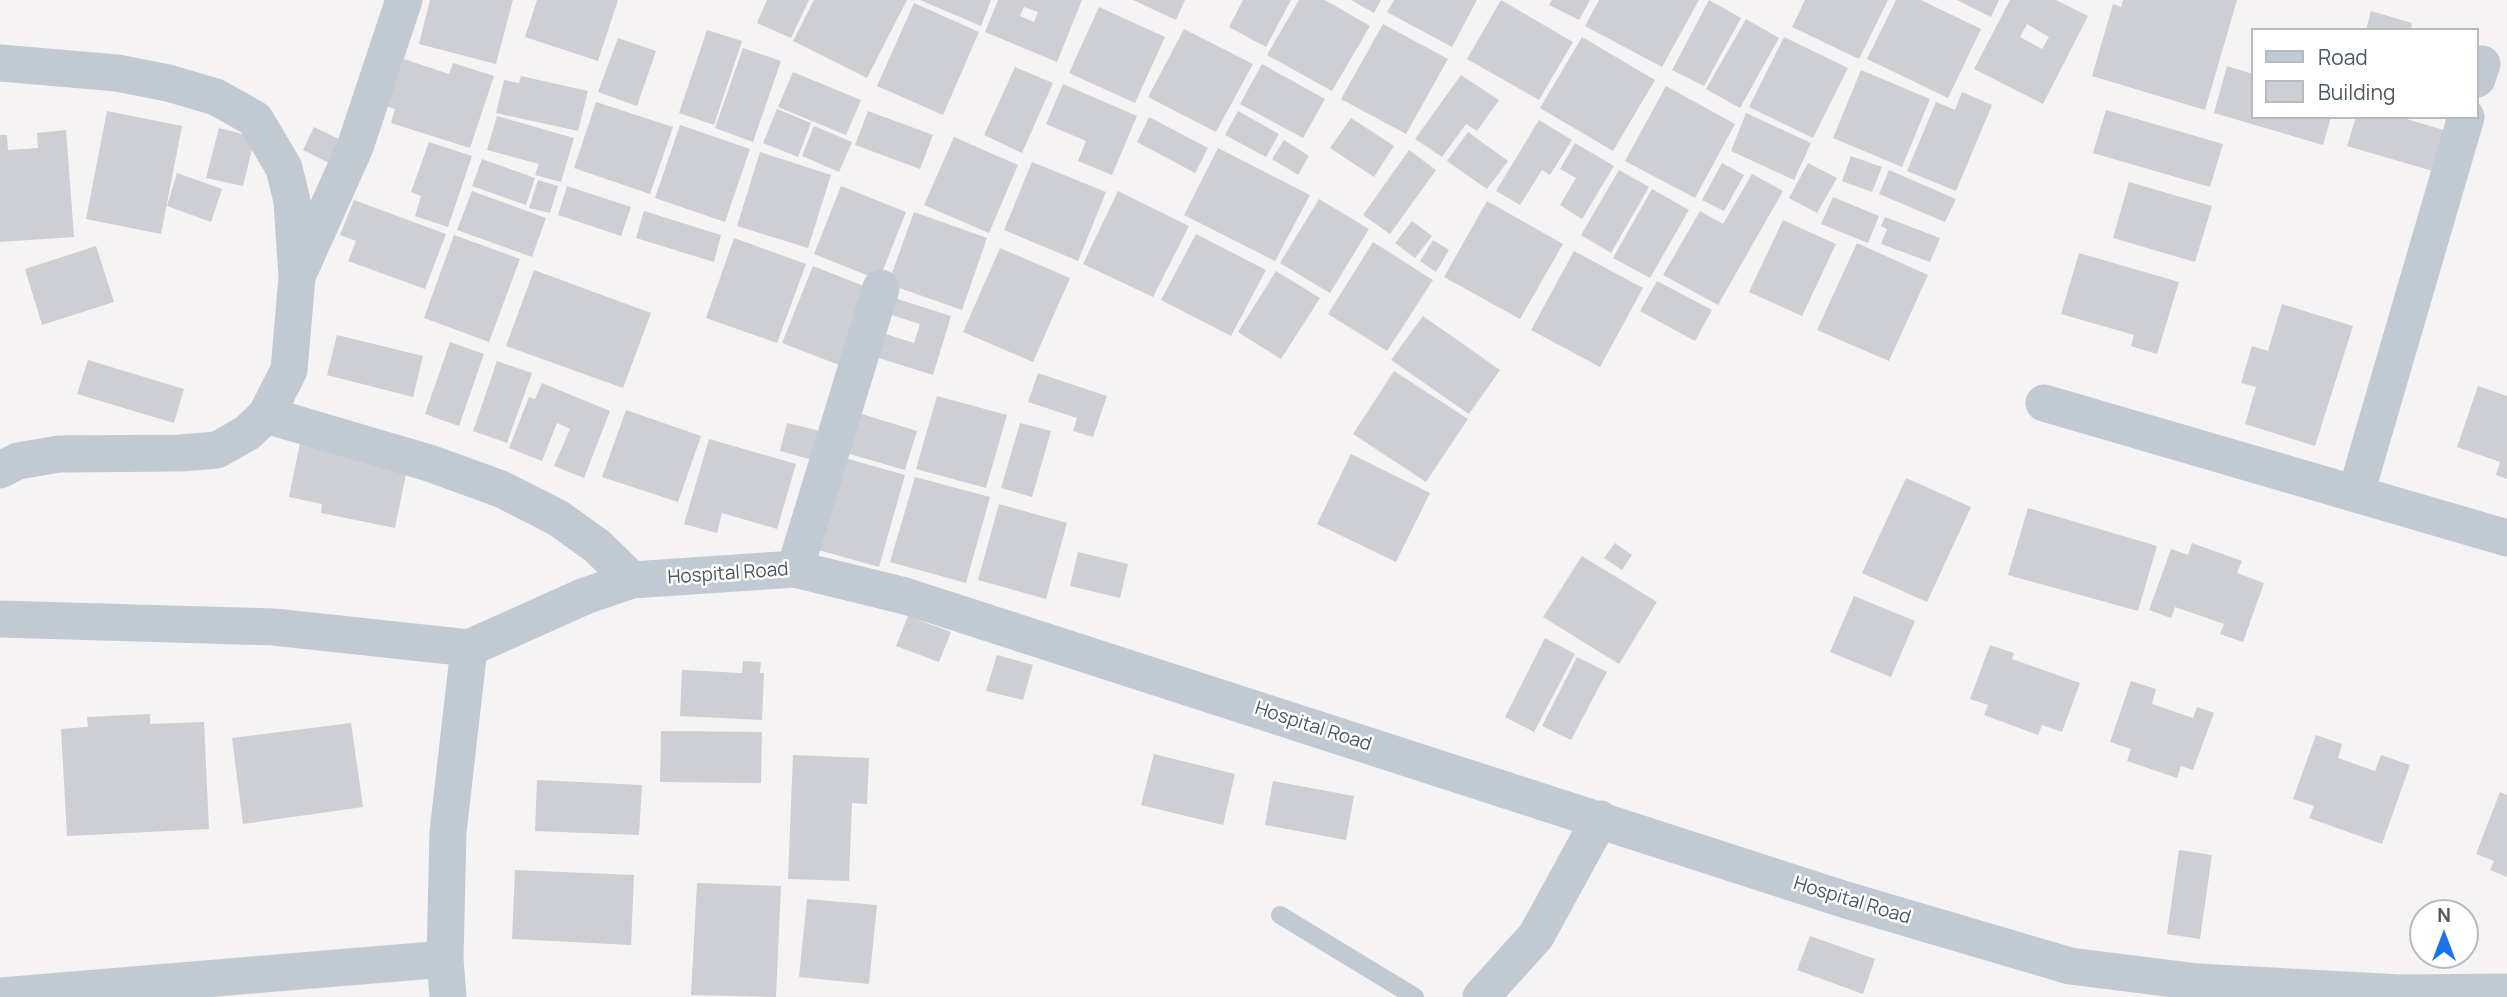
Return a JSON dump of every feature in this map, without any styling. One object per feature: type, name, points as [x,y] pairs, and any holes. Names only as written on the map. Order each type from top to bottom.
[{"type":"street","points":[[297,276],[355,147],[404,0]]},
{"type":"street","points":[[0,64],[117,73],[168,83],[216,97],[255,119],[284,168],[292,201],[297,276],[289,370],[266,415],[247,433],[217,450],[59,454],[18,461],[0,470]]},
{"type":"street","points":[[2356,493],[2465,119]]},
{"type":"street","points":[[794,569],[881,288]]},
{"type":"street","points":[[2044,403],[2507,538]]},
{"type":"street","points":[[266,415],[429,463],[501,489],[558,518],[597,546],[632,580]]},
{"type":"street","name":"Hospital Road","points":[[468,648],[585,596],[632,580],[794,569],[905,596],[1846,901],[2070,965],[2197,990],[2400,995],[2507,992]]},
{"type":"street","points":[[0,619],[274,627],[468,648],[448,832],[444,959],[448,997]]},
{"type":"street","points":[[1481,997],[1536,936],[1600,820]]},
{"type":"street","points":[[0,996],[444,959]]},
{"type":"lane","points":[[1280,915],[1415,997]]},
{"type":"building","points":[[430,0],[513,0],[496,64],[419,44]]},
{"type":"building","points":[[537,0],[618,0],[598,61],[525,37]]},
{"type":"building","points":[[767,0],[809,0],[791,38],[757,23]]},
{"type":"building","points":[[814,0],[907,0],[867,78],[793,41]]},
{"type":"building","points":[[920,0],[991,0],[981,26]]},
{"type":"building","points":[[998,0],[1082,0],[1057,62],[985,32]],"holes":[[[1024,7],[1038,12],[1034,22],[1020,16]]]},
{"type":"building","points":[[1133,0],[1185,0],[1176,20]]},
{"type":"building","points":[[1243,0],[1291,0],[1266,47],[1229,27]]},
{"type":"building","points":[[1299,0],[1325,0],[1370,26],[1332,91],[1267,55]]},
{"type":"building","points":[[1351,0],[1381,0],[1374,13]]},
{"type":"building","points":[[1394,0],[1477,0],[1452,47],[1387,12]]},
{"type":"building","points":[[1501,0],[1573,42],[1539,100],[1467,59]]},
{"type":"building","points":[[1552,0],[1590,0],[1579,20],[1549,5]]},
{"type":"building","points":[[1599,0],[1699,0],[1662,67],[1585,26]]},
{"type":"building","points":[[1709,0],[1741,18],[1704,86],[1672,70]]},
{"type":"building","points":[[1805,0],[1888,0],[1859,59],[1792,27]]},
{"type":"building","points":[[1896,0],[1921,0],[1981,29],[1948,98],[1867,59]]},
{"type":"building","points":[[1957,0],[1999,0],[1991,17]]},
{"type":"building","points":[[2010,0],[2056,0],[2088,16],[2043,104],[1974,69]],"holes":[[[2027,24],[2049,37],[2042,49],[2020,37]]]},
{"type":"building","points":[[2123,0],[2237,0],[2205,110],[2092,76],[2113,4],[2121,7]]},
{"type":"building","points":[[914,3],[979,32],[943,115],[877,86]]},
{"type":"building","points":[[1099,7],[1165,37],[1135,103],[1069,73]]},
{"type":"building","points":[[2371,11],[2412,23],[2411,28],[2367,28]]},
{"type":"building","points":[[1746,19],[1779,38],[1740,108],[1706,89]]},
{"type":"building","points":[[1383,24],[1448,59],[1406,134],[1341,99]]},
{"type":"building","points":[[1184,29],[1253,64],[1216,132],[1148,97]]},
{"type":"building","points":[[707,30],[742,41],[714,125],[679,113]]},
{"type":"building","points":[[1582,37],[1655,80],[1613,151],[1540,108]]},
{"type":"building","points":[[1784,37],[1848,68],[1813,138],[1749,107]]},
{"type":"building","points":[[618,38],[656,51],[637,106],[598,92]]},
{"type":"building","points":[[743,48],[781,61],[753,142],[715,128]]},
{"type":"building","points":[[404,59],[449,74],[453,63],[494,76],[470,148],[391,123],[395,109],[376,103],[383,81],[395,84]]},
{"type":"building","points":[[1262,64],[1325,99],[1303,138],[1240,104]]},
{"type":"building","points":[[2227,66],[2252,74],[2252,119],[2330,119],[2323,145],[2214,113]]},
{"type":"building","points":[[1015,67],[1053,83],[1022,153],[984,135]]},
{"type":"building","points":[[1861,70],[1930,99],[1902,167],[1833,138]]},
{"type":"building","points":[[793,72],[861,100],[846,135],[778,107]]},
{"type":"building","points":[[1461,75],[1499,100],[1477,131],[1466,124],[1442,157],[1415,139]]},
{"type":"building","points":[[521,76],[588,91],[578,131],[496,113],[504,80],[519,83]]},
{"type":"building","points":[[1063,84],[1137,116],[1112,175],[1078,161],[1086,141],[1046,124]]},
{"type":"building","points":[[1666,86],[1735,124],[1695,198],[1625,161]]},
{"type":"building","points":[[1962,92],[1992,105],[1956,191],[1907,171],[1936,102],[1955,110]]},
{"type":"building","points":[[596,102],[673,127],[650,194],[574,168]]},
{"type":"building","points":[[777,109],[811,123],[798,157],[763,143]]},
{"type":"building","points":[[2106,110],[2223,144],[2210,187],[2093,153]]},
{"type":"building","points":[[107,111],[182,126],[161,234],[86,219]]},
{"type":"building","points":[[868,111],[933,135],[920,169],[855,145]]},
{"type":"building","points":[[1238,111],[1279,134],[1266,157],[1225,135]]},
{"type":"building","points":[[1746,113],[1811,143],[1794,180],[1731,151]]},
{"type":"building","points":[[497,116],[574,138],[561,182],[535,175],[539,164],[487,150]]},
{"type":"building","points":[[1149,117],[1208,148],[1195,173],[1137,142]]},
{"type":"building","points":[[1351,118],[1394,146],[1374,177],[1330,148]]},
{"type":"building","points":[[2355,119],[2407,119],[2447,131],[2436,172],[2347,146]]},
{"type":"building","points":[[1539,120],[1572,140],[1550,175],[1542,170],[1520,205],[1496,191]]},
{"type":"building","points":[[680,125],[750,149],[725,222],[655,198]]},
{"type":"building","points":[[814,126],[852,142],[839,172],[802,156]]},
{"type":"building","points":[[314,127],[341,140],[329,163],[303,150]]},
{"type":"building","points":[[219,128],[255,137],[243,186],[206,178]]},
{"type":"building","points":[[66,130],[74,237],[0,242],[0,135],[7,135],[8,150],[38,148],[37,133]]},
{"type":"building","points":[[1468,132],[1508,161],[1487,189],[1447,161]]},
{"type":"building","points":[[954,137],[1018,165],[989,233],[924,205]]},
{"type":"building","points":[[1284,140],[1309,156],[1298,175],[1272,159]]},
{"type":"building","points":[[429,142],[472,156],[448,227],[415,216],[421,196],[411,192]]},
{"type":"building","points":[[1575,143],[1614,166],[1582,219],[1560,205],[1576,178],[1560,169]]},
{"type":"building","points":[[1218,148],[1310,195],[1275,261],[1184,215]]},
{"type":"building","points":[[1409,150],[1436,170],[1390,234],[1363,215]]},
{"type":"building","points":[[760,152],[831,175],[808,248],[737,226]]},
{"type":"building","points":[[1851,156],[1882,167],[1872,192],[1842,181]]},
{"type":"building","points":[[482,159],[535,178],[526,205],[472,186]]},
{"type":"building","points":[[1032,162],[1106,192],[1078,261],[1004,230]]},
{"type":"building","points":[[1722,163],[1744,175],[1724,211],[1702,200]]},
{"type":"building","points":[[1808,163],[1837,178],[1817,213],[1789,198]]},
{"type":"building","points":[[1619,170],[1649,187],[1611,253],[1581,235]]},
{"type":"building","points":[[1889,170],[1956,199],[1945,222],[1879,194]]},
{"type":"building","points":[[177,173],[222,189],[211,222],[167,206]]},
{"type":"building","points":[[1752,174],[1783,191],[1718,305],[1663,275],[1700,211],[1723,224]]},
{"type":"building","points":[[538,180],[558,186],[550,213],[529,208]]},
{"type":"building","points":[[2129,182],[2212,206],[2195,262],[2113,238]]},
{"type":"building","points":[[567,186],[631,207],[621,236],[558,215]]},
{"type":"building","points":[[841,186],[906,212],[879,280],[814,254]]},
{"type":"building","points":[[1652,189],[1689,210],[1650,278],[1613,258]]},
{"type":"building","points":[[472,191],[546,218],[532,257],[457,230]]},
{"type":"building","points":[[1118,191],[1189,226],[1153,297],[1083,264]]},
{"type":"building","points":[[1833,197],[1879,216],[1868,243],[1821,224]]},
{"type":"building","points":[[1319,199],[1369,229],[1330,293],[1280,263]]},
{"type":"building","points":[[354,200],[446,234],[425,289],[348,261],[356,241],[340,235]]},
{"type":"building","points":[[1487,201],[1563,244],[1520,319],[1444,277]]},
{"type":"building","points":[[644,211],[721,235],[714,262],[636,238]]},
{"type":"building","points":[[914,212],[987,238],[962,310],[888,284]]},
{"type":"building","points":[[1885,217],[1940,238],[1930,262],[1881,244],[1887,229],[1881,226]]},
{"type":"building","points":[[1783,220],[1836,244],[1802,316],[1749,292]]},
{"type":"building","points":[[1412,221],[1432,236],[1415,258],[1395,243]]},
{"type":"building","points":[[1196,234],[1266,270],[1231,336],[1161,300]]},
{"type":"building","points":[[454,235],[520,259],[489,342],[424,318]]},
{"type":"building","points":[[734,238],[806,264],[777,343],[706,318]]},
{"type":"building","points":[[1433,240],[1449,250],[1436,272],[1420,261]]},
{"type":"building","points":[[1373,242],[1433,280],[1387,351],[1328,314]]},
{"type":"building","points":[[1857,243],[1928,275],[1889,361],[1817,330]]},
{"type":"building","points":[[96,246],[114,302],[42,325],[25,269]]},
{"type":"building","points":[[1000,248],[1070,278],[1033,362],[963,332]]},
{"type":"building","points":[[1574,251],[1643,288],[1600,367],[1531,330]]},
{"type":"building","points":[[2079,253],[2179,282],[2157,354],[2131,346],[2134,335],[2061,314]]},
{"type":"building","points":[[813,266],[869,288],[839,365],[782,343]]},
{"type":"building","points":[[534,270],[651,313],[623,388],[506,346]]},
{"type":"building","points":[[1276,271],[1320,298],[1281,359],[1238,332]]},
{"type":"building","points":[[1657,281],[1712,310],[1695,341],[1640,311]]},
{"type":"building","points":[[885,295],[951,316],[933,375],[866,354],[873,330],[914,343],[920,324],[879,311]]},
{"type":"building","points":[[2282,304],[2353,326],[2315,446],[2245,424],[2256,387],[2241,383],[2252,346],[2268,351]]},
{"type":"building","points":[[1423,316],[1500,370],[1469,414],[1391,360]]},
{"type":"building","points":[[337,335],[423,356],[413,397],[327,375]]},
{"type":"building","points":[[450,342],[484,354],[459,426],[425,414]]},
{"type":"building","points":[[88,360],[184,389],[174,423],[77,394]]},
{"type":"building","points":[[497,361],[532,373],[507,443],[473,431]]},
{"type":"building","points":[[1394,371],[1468,419],[1426,482],[1353,434]]},
{"type":"building","points":[[1038,373],[1107,396],[1093,437],[1073,431],[1077,418],[1028,402]]},
{"type":"building","points":[[542,383],[610,411],[584,478],[554,466],[570,429],[557,423],[542,461],[509,448],[529,397],[535,399]]},
{"type":"building","points":[[2478,386],[2507,396],[2507,479],[2496,475],[2500,462],[2457,447]]},
{"type":"building","points":[[937,396],[1007,415],[986,488],[916,469]]},
{"type":"building","points":[[626,410],[701,436],[678,502],[602,477]]},
{"type":"building","points":[[852,411],[917,431],[905,470],[839,451]]},
{"type":"building","points":[[787,423],[820,431],[813,460],[780,451]]},
{"type":"building","points":[[1020,423],[1051,431],[1032,497],[1001,488]]},
{"type":"building","points":[[709,439],[796,464],[777,529],[722,513],[717,533],[684,524]]},
{"type":"building","points":[[300,443],[408,464],[395,528],[321,513],[322,504],[289,497]]},
{"type":"building","points":[[1351,454],[1430,493],[1396,562],[1317,524]]},
{"type":"building","points":[[838,456],[905,475],[879,567],[811,548]]},
{"type":"building","points":[[915,477],[990,497],[966,583],[890,562]]},
{"type":"building","points":[[1906,478],[1971,507],[1927,602],[1862,573]]},
{"type":"building","points":[[999,504],[1067,523],[1046,599],[978,580]]},
{"type":"building","points":[[2028,508],[2157,546],[2138,611],[2008,575]]},
{"type":"building","points":[[1615,543],[1632,555],[1622,570],[1604,558]]},
{"type":"building","points":[[2192,543],[2242,561],[2237,573],[2264,583],[2243,642],[2220,634],[2224,624],[2175,607],[2171,618],[2149,610],[2171,549],[2188,555]]},
{"type":"building","points":[[1078,552],[1128,564],[1120,598],[1070,586]]},
{"type":"building","points":[[1582,556],[1657,602],[1619,664],[1543,617]]},
{"type":"building","points":[[1854,596],[1915,621],[1891,677],[1830,652]]},
{"type":"building","points":[[908,616],[951,632],[939,662],[896,646]]},
{"type":"building","points":[[1545,638],[1575,654],[1534,732],[1505,717]]},
{"type":"building","points":[[1990,645],[2014,653],[2012,659],[2080,683],[2062,732],[2042,725],[2038,735],[1984,715],[1988,705],[1970,699]]},
{"type":"building","points":[[997,655],[1033,665],[1023,700],[986,691]]},
{"type":"building","points":[[1577,657],[1607,672],[1571,740],[1542,726]]},
{"type":"building","points":[[743,661],[761,662],[760,673],[764,673],[762,720],[680,716],[682,670],[742,673]]},
{"type":"building","points":[[2131,681],[2156,689],[2152,704],[2193,718],[2197,707],[2214,713],[2193,770],[2181,766],[2177,778],[2127,761],[2131,749],[2110,742]]},
{"type":"building","points":[[150,714],[150,724],[204,722],[209,829],[67,836],[61,729],[88,727],[87,717]]},
{"type":"building","points":[[351,723],[363,807],[243,824],[232,738]]},
{"type":"building","points":[[661,731],[762,732],[761,783],[660,782]]},
{"type":"building","points":[[2316,735],[2342,744],[2338,758],[2375,771],[2381,755],[2410,765],[2382,844],[2309,818],[2314,806],[2293,799]]},
{"type":"building","points":[[1154,754],[1235,774],[1223,825],[1141,805]]},
{"type":"building","points":[[793,755],[869,758],[867,804],[852,803],[849,881],[788,879]]},
{"type":"building","points":[[537,780],[642,785],[639,835],[535,831]]},
{"type":"building","points":[[1273,781],[1354,796],[1346,840],[1265,825]]},
{"type":"building","points":[[2500,792],[2507,795],[2507,877],[2490,870],[2494,861],[2476,854]]},
{"type":"building","points":[[2179,850],[2212,855],[2200,939],[2167,934]]},
{"type":"building","points":[[515,870],[634,875],[631,945],[512,939]]},
{"type":"building","points":[[697,883],[781,886],[776,997],[691,995]]},
{"type":"building","points":[[807,899],[877,905],[869,984],[799,977]]},
{"type":"building","points":[[1810,936],[1875,959],[1863,994],[1797,970]]}]
